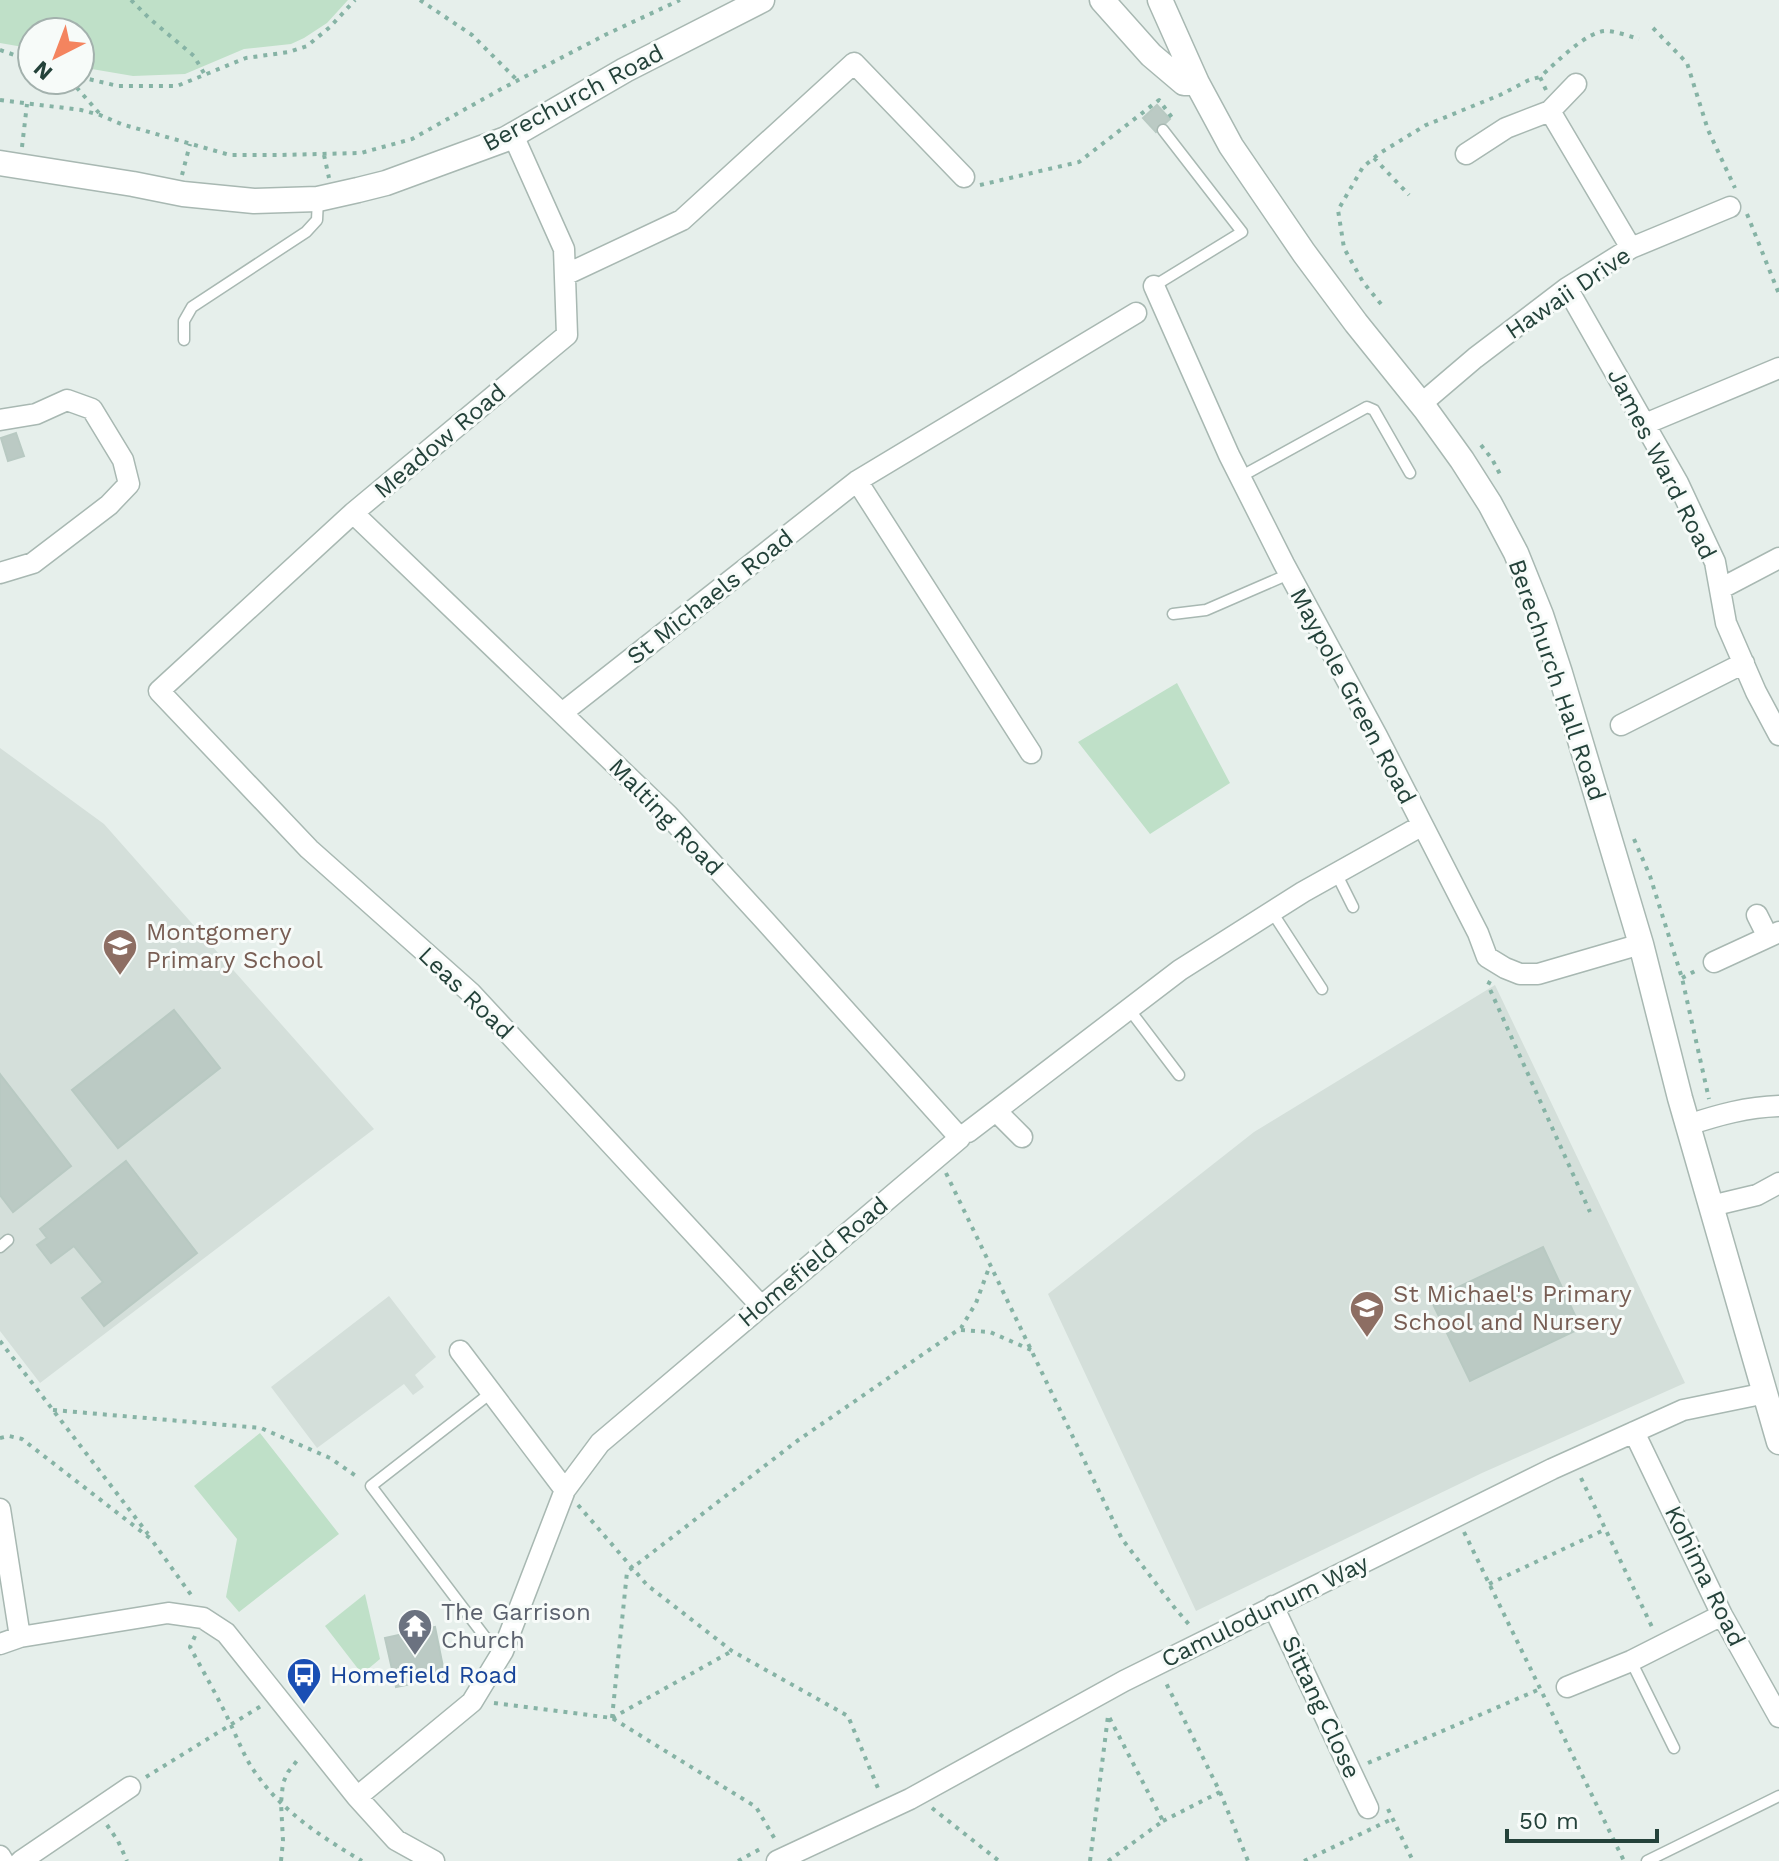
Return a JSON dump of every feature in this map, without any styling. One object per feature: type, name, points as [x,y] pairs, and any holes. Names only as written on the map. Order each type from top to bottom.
[{"type":"street","name":"Berechurch Road","points":[[10,164],[178,193],[254,201],[318,199],[386,183],[513,135],[625,70],[762,0]]},
{"type":"street","points":[[1102,0],[1159,62],[1184,83],[1197,83]]},
{"type":"street","name":"Berechurch Hall Road","points":[[1160,0],[1197,83],[1231,146],[1356,323],[1462,460],[1516,553],[1541,615],[1641,944],[1688,1125],[1779,1442]]},
{"type":"street","points":[[565,275],[682,220],[854,63],[964,177]]},
{"type":"street","points":[[1466,154],[1506,128],[1552,109],[1576,84]]},
{"type":"street","points":[[1552,109],[1631,248]]},
{"type":"street","name":"Meadow Road","points":[[159,691],[353,513],[567,335],[564,249],[513,135]]},
{"type":"street","name":"Hawaii Drive","points":[[1421,404],[1475,358],[1567,288],[1631,248],[1737,202]]},
{"type":"street","name":"Maypole Green Road","points":[[1154,286],[1240,477],[1289,574],[1377,736],[1478,933],[1487,957],[1499,965]]},
{"type":"street","name":"James Ward Road","points":[[1567,288],[1678,483],[1715,562],[1726,623],[1779,735]]},
{"type":"street","name":"St Michaels Road","points":[[562,713],[857,481],[1136,313]]},
{"type":"street","points":[[1645,424],[1779,368]]},
{"type":"street","points":[[0,420],[36,414],[67,400],[92,409],[123,460],[129,484],[109,505],[33,563],[0,573]]},
{"type":"street","points":[[857,481],[1031,753]]},
{"type":"street","name":"Malting Road","points":[[353,513],[668,815],[964,1135]]},
{"type":"street","points":[[1720,589],[1779,558]]},
{"type":"street","points":[[1621,725],[1744,663]]},
{"type":"street","name":"Leas Road","points":[[159,691],[309,849],[471,993],[761,1306]]},
{"type":"street","name":"Homefield Road","points":[[357,1797],[472,1702],[503,1651],[565,1490],[600,1443],[964,1135],[1180,970],[1336,873],[1421,826]]},
{"type":"street","points":[[1714,962],[1774,935],[1757,915]]},
{"type":"street","points":[[1499,965],[1520,974],[1538,974],[1641,944]]},
{"type":"street","points":[[1688,1125],[1720,1114],[1779,1106]]},
{"type":"street","points":[[996,1111],[1022,1137]]},
{"type":"street","points":[[1711,1206],[1757,1195],[1779,1183]]},
{"type":"street","points":[[460,1351],[565,1490]]},
{"type":"street","name":"Camulodunum Way","points":[[781,1859],[910,1799],[1111,1689],[1273,1606],[1573,1460],[1683,1410],[1766,1393]]},
{"type":"street","name":"Kohima Road","points":[[1634,1432],[1722,1615],[1779,1717]]},
{"type":"street","points":[[0,1509],[20,1637]]},
{"type":"street","name":"Sittang Close","points":[[1273,1606],[1368,1808]]},
{"type":"street","points":[[0,1644],[20,1637],[168,1613],[203,1618],[226,1633],[357,1797],[396,1840],[434,1861]]},
{"type":"street","points":[[1567,1687],[1631,1661],[1722,1615]]},
{"type":"street","points":[[21,1861],[130,1787]]},
{"type":"lane","points":[[1154,286],[1242,232],[1163,130]]},
{"type":"lane","points":[[184,340],[184,321],[192,307],[306,232],[317,220],[318,199]]},
{"type":"lane","points":[[1240,477],[1367,407],[1374,410],[1410,473]]},
{"type":"lane","points":[[1173,614],[1206,610],[1289,574]]},
{"type":"lane","points":[[1336,873],[1353,907]]},
{"type":"lane","points":[[1272,912],[1322,989]]},
{"type":"lane","points":[[1129,1009],[1179,1075]]},
{"type":"lane","points":[[492,1392],[371,1486],[485,1637],[503,1651]]},
{"type":"lane","points":[[1631,1661],[1674,1748]]},
{"type":"lane","points":[[1647,1861],[1779,1796]]},
{"type":"path","points":[[131,0],[194,56],[205,75]]},
{"type":"path","points":[[96,81],[118,86],[177,86],[246,58],[289,52],[307,46],[355,0]]},
{"type":"path","points":[[420,0],[472,35],[518,81]]},
{"type":"path","points":[[0,100],[81,110],[230,155],[361,153],[412,139],[607,34],[680,0]]},
{"type":"path","points":[[1653,28],[1687,63],[1708,130],[1779,294]]},
{"type":"path","points":[[1381,304],[1363,282],[1344,248],[1338,210],[1363,167],[1426,125],[1540,77],[1583,40],[1605,30],[1639,39]]},
{"type":"path","points":[[1540,77],[1552,109]]},
{"type":"path","points":[[84,96],[100,115]]},
{"type":"path","points":[[964,177],[968,188],[1079,162],[1159,100],[1174,119],[1163,130]]},
{"type":"path","points":[[10,164],[27,104]]},
{"type":"path","points":[[178,193],[190,144]]},
{"type":"path","points":[[1374,158],[1409,195]]},
{"type":"path","points":[[1499,965],[1488,985],[1590,1212]]},
{"type":"path","points":[[937,1158],[1122,1539],[1196,1632]]},
{"type":"path","points":[[612,1718],[627,1572],[797,1441],[958,1330],[976,1303],[990,1265]]},
{"type":"path","points":[[958,1330],[990,1332],[1031,1350]]},
{"type":"path","points":[[0,1341],[193,1598],[203,1618],[190,1647],[258,1777],[281,1803],[327,1839],[362,1861]]},
{"type":"path","points":[[53,1410],[261,1428],[330,1458],[371,1486]]},
{"type":"path","points":[[0,1438],[9,1436],[22,1439],[151,1539]]},
{"type":"path","points":[[1573,1460],[1661,1646]]},
{"type":"path","points":[[565,1490],[647,1585],[732,1651],[848,1716],[880,1793]]},
{"type":"path","points":[[1456,1516],[1624,1861]]},
{"type":"path","points":[[1489,1584],[1606,1529]]},
{"type":"path","points":[[612,1718],[732,1651]]},
{"type":"path","points":[[1157,1665],[1220,1792],[1248,1861]]},
{"type":"path","points":[[1090,1861],[1111,1689]]},
{"type":"path","points":[[1351,1771],[1540,1689]]},
{"type":"path","points":[[476,1695],[492,1703],[612,1718],[756,1807],[781,1859]]},
{"type":"path","points":[[130,1787],[277,1697]]},
{"type":"path","points":[[1108,1715],[1163,1821]]},
{"type":"path","points":[[281,1861],[283,1783],[298,1759],[314,1744]]},
{"type":"path","points":[[1108,1861],[1163,1821],[1220,1792]]},
{"type":"path","points":[[910,1799],[935,1810],[999,1861]]},
{"type":"path","points":[[1368,1808],[1385,1804],[1413,1861]]},
{"type":"path","points":[[96,1810],[118,1841],[127,1861]]},
{"type":"path","points":[[1304,1861],[1392,1819]]},
{"type":"shaded area","name":"Montgomery Primary School","points":[[0,748],[104,824],[374,1129],[40,1383],[0,1331]]},
{"type":"shaded area","name":"St Michael's Primary School and Nursery","points":[[1495,985],[1685,1383],[1482,1473],[1196,1611],[1048,1294],[1254,1132]]},
{"type":"shaded area","points":[[389,1296],[436,1357],[415,1375],[424,1387],[413,1395],[404,1384],[317,1448],[271,1387]]},
{"type":"green space","points":[[0,0],[348,0],[327,23],[291,44],[244,49],[185,74],[133,76],[96,70],[96,16],[16,16],[16,46],[0,43]]},
{"type":"green space","points":[[1177,683],[1230,783],[1150,834],[1078,742]]},
{"type":"green space","points":[[260,1433],[339,1534],[239,1612],[226,1597],[237,1539],[194,1486]]},
{"type":"green space","points":[[365,1594],[380,1659],[362,1674],[325,1626]]},
{"type":"building","points":[[1157,105],[1170,119],[1156,132],[1143,118]]},
{"type":"building","points":[[16,433],[24,456],[8,461],[1,438]]},
{"type":"building","points":[[174,1010],[220,1068],[118,1148],[72,1090]]},
{"type":"building","points":[[0,1074],[71,1166],[13,1212],[0,1195]]},
{"type":"building","points":[[126,1161],[197,1253],[104,1326],[82,1298],[103,1282],[74,1246],[51,1263],[37,1245],[47,1238],[40,1229]]},
{"type":"building","points":[[1543,1247],[1581,1328],[1470,1381],[1431,1300]]},
{"type":"building","name":"The Garrison Church","points":[[435,1627],[445,1677],[396,1687],[385,1638]]},
{"type":"place","name":"Montgomery Primary School","points":[[120,977]]},
{"type":"place","name":"St Michael's Primary School and Nursery","points":[[1367,1339]]},
{"type":"place","name":"The Garrison Church","points":[[415,1657]]},
{"type":"place","name":"Homefield Road","points":[[304,1706]]}]
